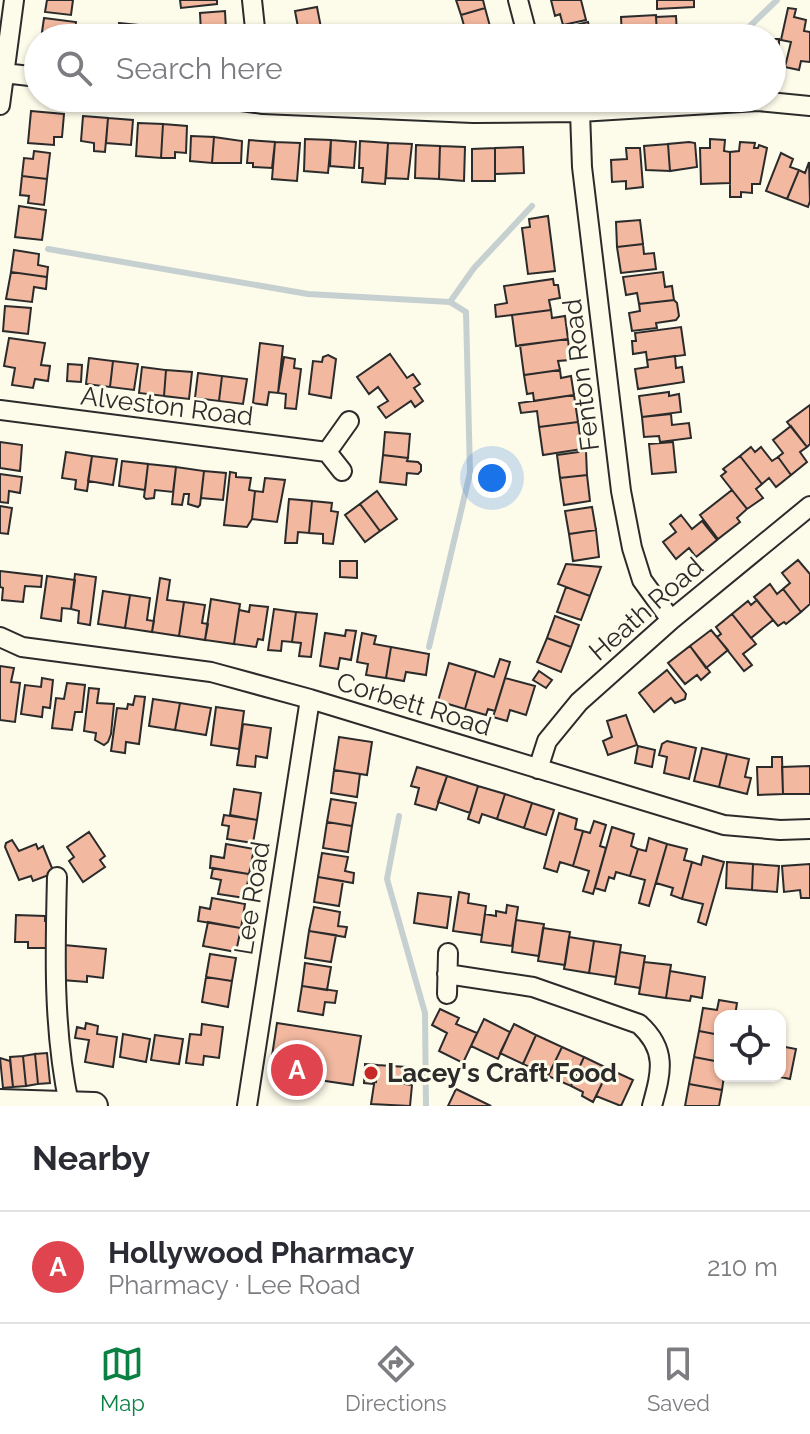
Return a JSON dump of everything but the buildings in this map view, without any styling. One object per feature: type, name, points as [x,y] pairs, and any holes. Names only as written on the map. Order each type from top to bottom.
[{"type":"street","points":[[0,105],[14,0]]},
{"type":"street","points":[[252,0],[255,24]]},
{"type":"street","points":[[518,0],[524,24]]},
{"type":"street","points":[[4,73],[24,75]]},
{"type":"street","points":[[786,104],[810,106]]},
{"type":"street","points":[[456,112],[483,112]]},
{"type":"street","name":"Fenton Road","points":[[580,112],[582,167],[621,491],[642,580],[671,620]]},
{"type":"street","name":"Alveston Road","points":[[0,410],[327,452]]},
{"type":"street","points":[[342,471],[327,452],[349,421]]},
{"type":"street","name":"Heath Road","points":[[538,769],[547,741],[579,702],[671,620],[810,506]]},
{"type":"street","name":"Corbett Road","points":[[0,637],[22,647],[211,672],[310,699],[724,825],[810,829]]},
{"type":"street","name":"Lee Road","points":[[247,1106],[310,699]]},
{"type":"street","points":[[57,877],[54,979],[63,1077],[82,1105]]},
{"type":"street","points":[[447,994],[448,953]]},
{"type":"street","points":[[447,974],[533,987],[639,1024],[652,1035],[661,1064],[652,1106]]},
{"type":"street","points":[[0,1103],[82,1105]]},
{"type":"waterway","points":[[752,24],[777,0]]},
{"type":"waterway","points":[[48,249],[308,294],[450,302],[474,268],[532,206]]},
{"type":"waterway","points":[[429,647],[470,473],[466,312],[450,302]]},
{"type":"waterway","points":[[399,816],[387,879],[425,1013],[426,1106]]},
{"type":"place","name":"Hollywood Pharmacy","points":[[297,1070]]},
{"type":"place","name":"Lacey's Craft Food","points":[[371,1073]]}]
